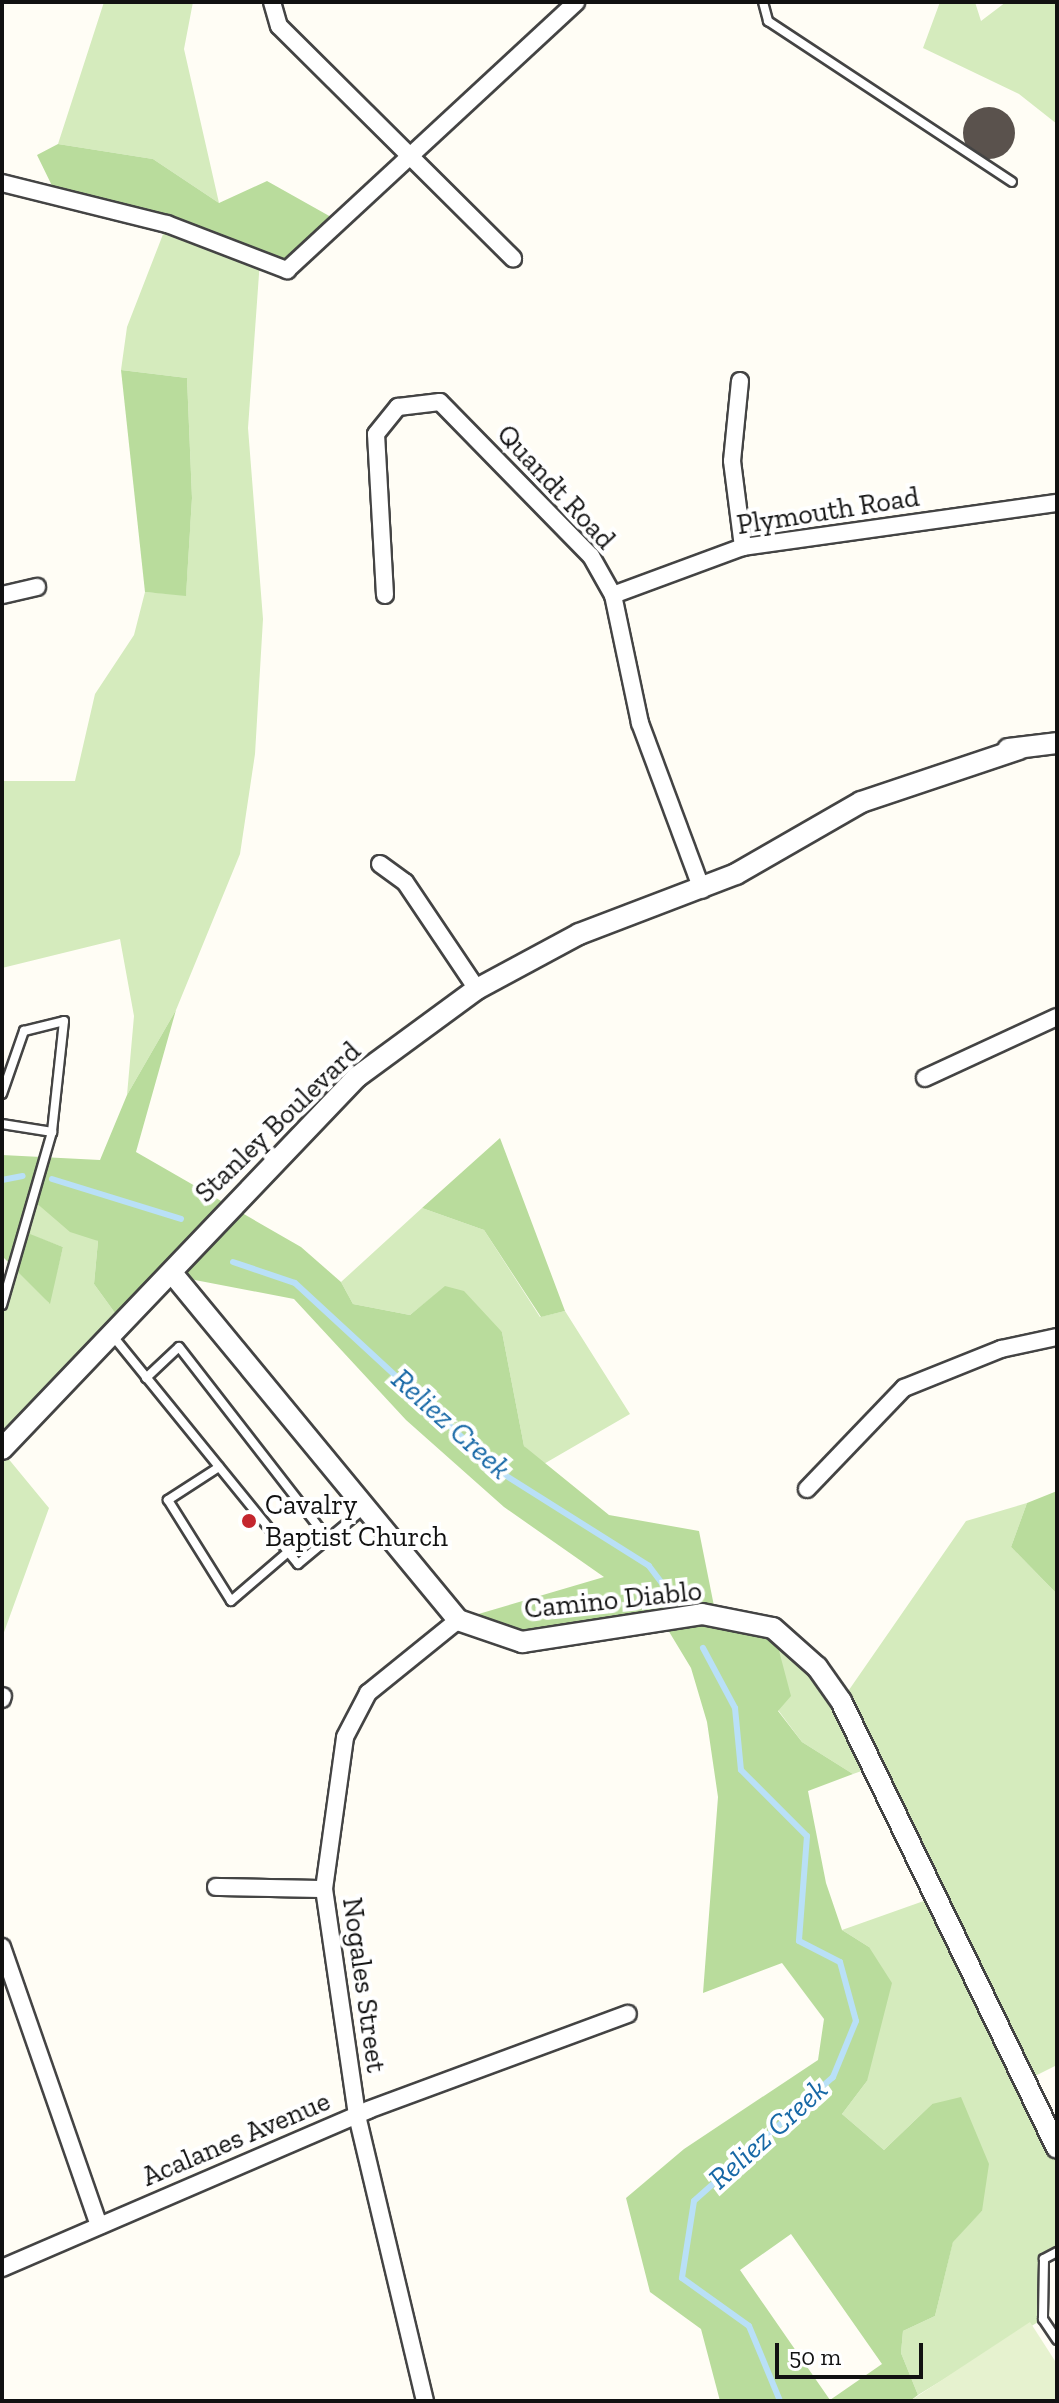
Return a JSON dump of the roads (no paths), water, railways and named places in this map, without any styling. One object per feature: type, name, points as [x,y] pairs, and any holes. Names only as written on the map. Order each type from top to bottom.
[{"type":"street","points":[[272,2],[279,26],[413,154],[513,258]]},
{"type":"street","points":[[2,183],[167,224],[287,270],[576,2]]},
{"type":"street","points":[[740,381],[732,461],[743,547]]},
{"type":"street","name":"Quandt Road","points":[[385,595],[376,434],[398,407],[426,400],[440,402],[570,533],[613,595],[640,723],[702,890]]},
{"type":"street","name":"Plymouth Road","points":[[613,595],[743,547],[1057,503]]},
{"type":"street","points":[[2,595],[37,587]]},
{"type":"street","name":"Stanley Boulevard","points":[[2,1449],[172,1273],[230,1204],[357,1077],[477,989],[579,934],[702,890],[861,802],[876,787],[943,758],[1057,743]]},
{"type":"street","points":[[380,864],[405,882],[477,989]]},
{"type":"street","points":[[925,1078],[1057,1017]]},
{"type":"street","points":[[172,1273],[458,1620]]},
{"type":"street","points":[[807,1489],[904,1388],[1001,1349],[1057,1337]]},
{"type":"street","name":"Camino Diablo","points":[[458,1620],[522,1642],[702,1614],[773,1628],[817,1667],[841,1701],[1057,2147]]},
{"type":"street","name":"Nogales Street","points":[[425,2401],[357,2115],[324,1889],[345,1737],[368,1693],[458,1620]]},
{"type":"street","points":[[216,1887],[324,1889]]},
{"type":"street","points":[[2,1947],[99,2226]]},
{"type":"street","name":"Acalanes Avenue","points":[[2,2268],[357,2115],[628,2014]]},
{"type":"lane","points":[[763,2],[768,21],[1012,182]]},
{"type":"lane","points":[[2,1094],[24,1031],[64,1021],[52,1132],[2,1305]]},
{"type":"lane","points":[[2,1124],[52,1132]]},
{"type":"lane","points":[[111,1335],[298,1564],[365,1508]]},
{"type":"lane","points":[[146,1378],[179,1347],[328,1539]]},
{"type":"lane","points":[[219,1467],[168,1500],[231,1601],[288,1552]]},
{"type":"lane","points":[[1057,2252],[1044,2259],[1043,2319],[1057,2340]]},
{"type":"waterway","name":"Reliez Creek","points":[[2,1180],[23,1176]]},
{"type":"waterway","name":"Reliez Creek","points":[[52,1179],[181,1219]]},
{"type":"waterway","name":"Reliez Creek","points":[[233,1262],[295,1283],[500,1472],[649,1566],[668,1591]]},
{"type":"waterway","name":"Reliez Creek","points":[[703,1648],[735,1708],[741,1770],[807,1836],[799,1941],[840,1962],[856,2021],[833,2077],[694,2201],[682,2278],[749,2326],[780,2401]]},
{"type":"place","name":"Cavalry Baptist Church","points":[[249,1521]]}]
